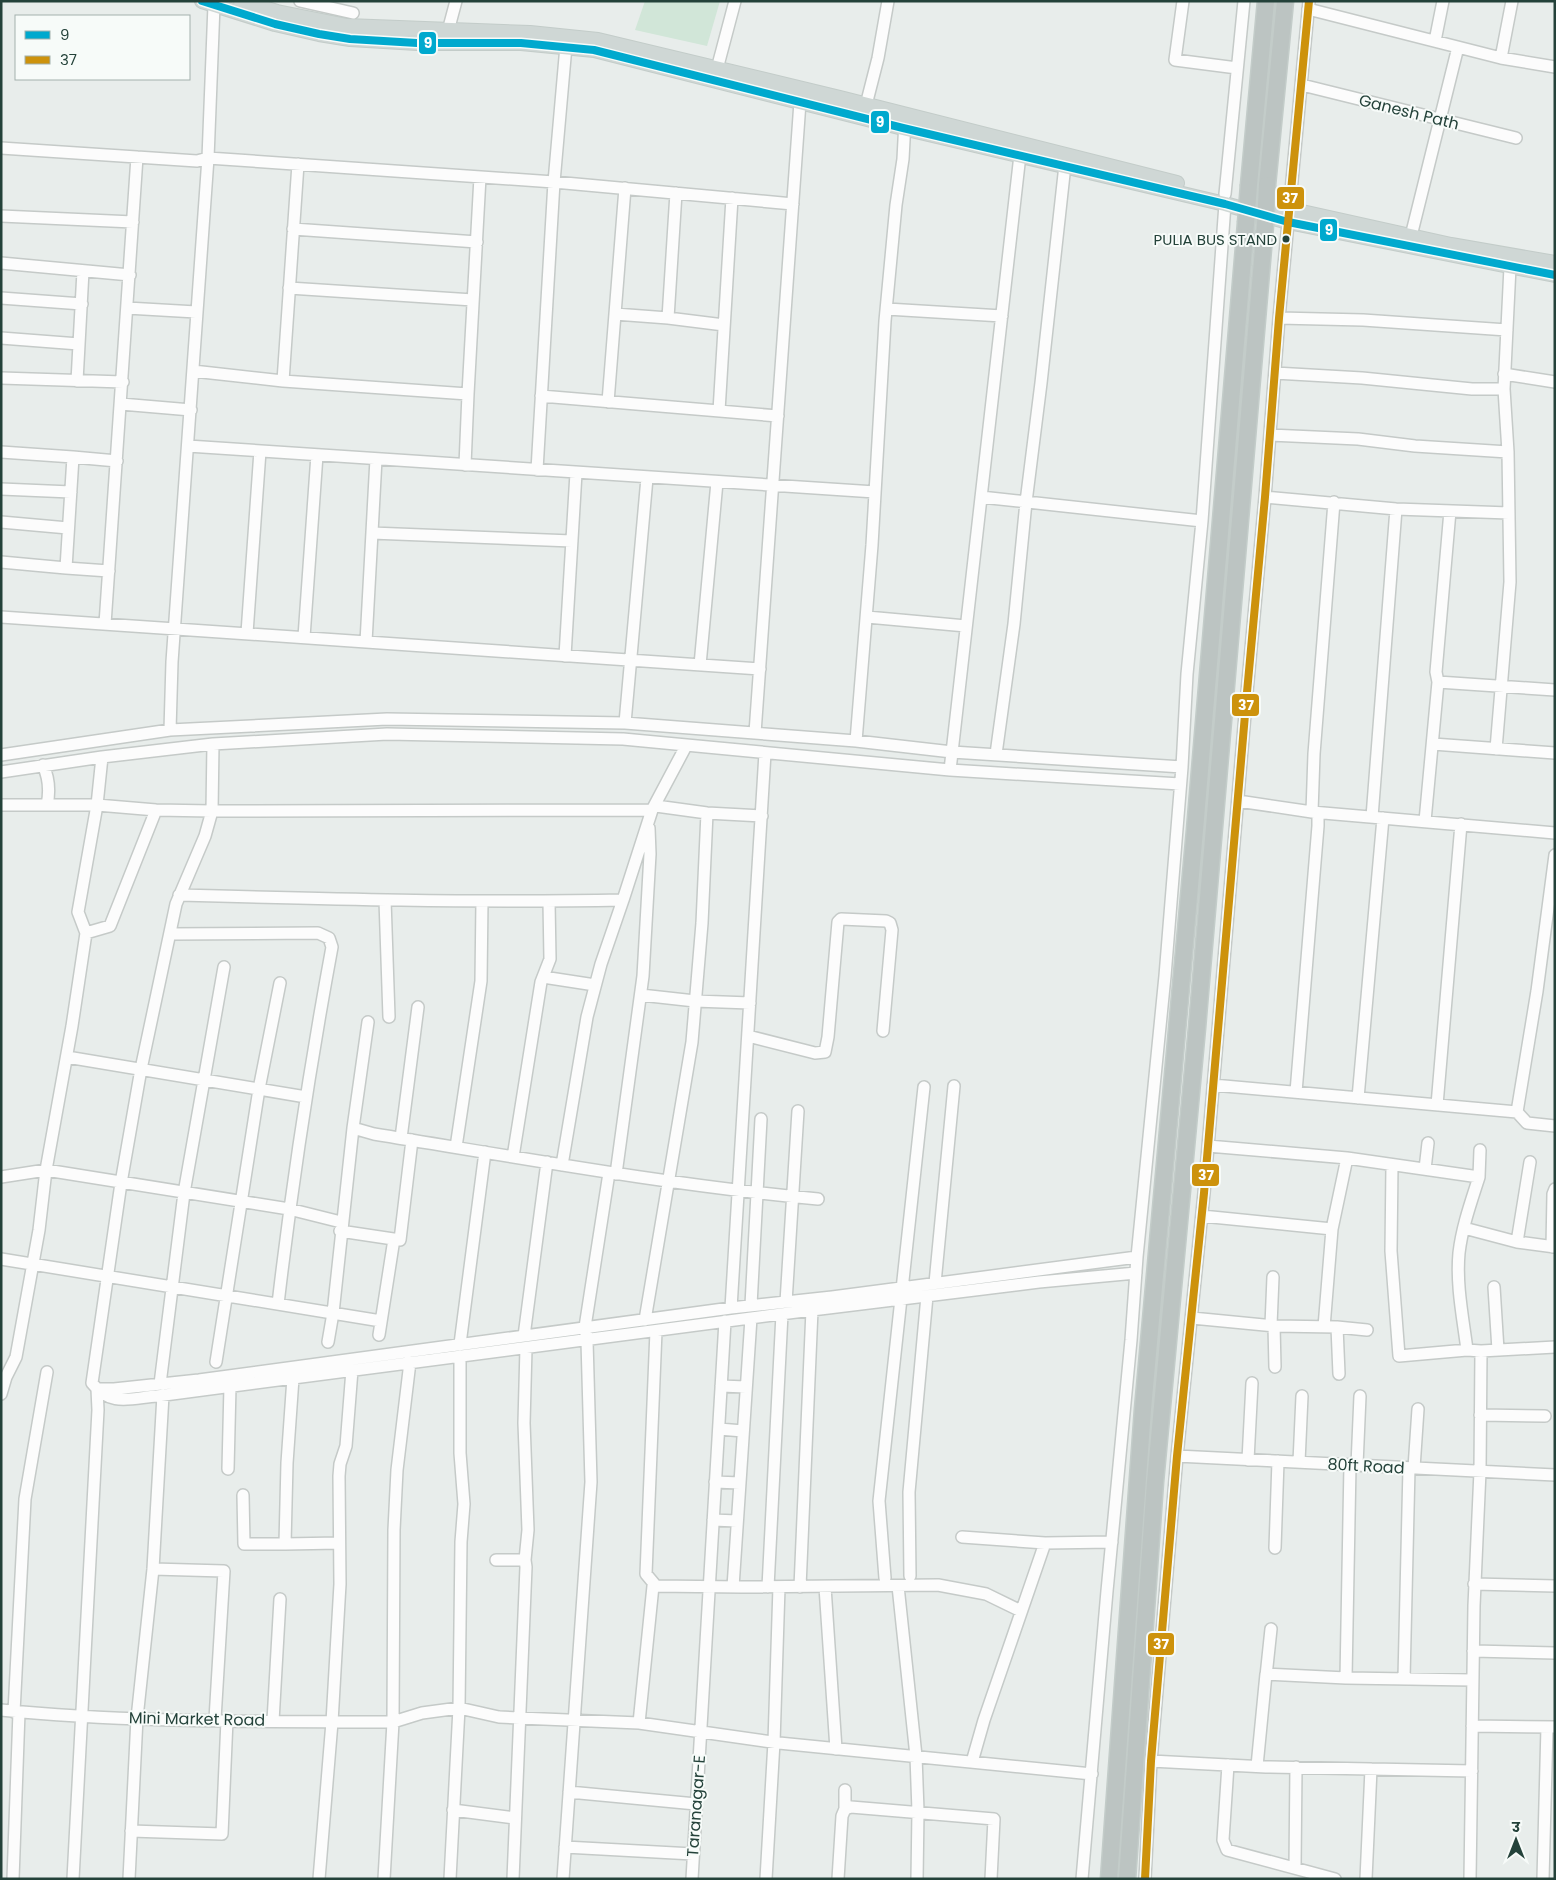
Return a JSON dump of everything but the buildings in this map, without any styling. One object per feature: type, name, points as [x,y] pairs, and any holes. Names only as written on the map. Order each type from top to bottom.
[{"type":"highway","points":[[1109,1879],[1143,1408],[1266,1]]},
{"type":"highway","points":[[1127,1879],[1155,1482],[1198,1018],[1267,185],[1285,1]]},
{"type":"main road","points":[[241,1],[277,12],[352,26],[416,42],[470,37],[555,35],[598,40],[866,105],[905,121],[1020,155],[1225,199]]},
{"type":"main road","points":[[208,3],[274,24],[319,34],[352,26],[448,31],[470,37],[566,46],[603,52],[800,102],[905,121],[1288,216],[1510,267],[1555,275]]},
{"type":"main road","points":[[1288,216],[1411,236],[1555,263]]},
{"type":"street","points":[[300,1],[352,26],[356,1]]},
{"type":"street","points":[[448,31],[456,1]]},
{"type":"street","points":[[717,69],[735,1]]},
{"type":"street","points":[[866,105],[878,58],[888,1]]},
{"type":"street","points":[[1183,1],[1175,60],[1237,68]]},
{"type":"street","points":[[1082,1879],[1137,1257],[1166,976],[1187,674],[1202,521],[1225,199],[1244,1]]},
{"type":"street","points":[[1435,42],[1443,1]]},
{"type":"street","points":[[1501,58],[1512,1]]},
{"type":"street","points":[[170,730],[174,628],[208,158],[208,3]]},
{"type":"street","points":[[1145,1879],[1151,1762],[1177,1456],[1202,1216],[1288,216],[1309,5],[1435,42],[1553,71]]},
{"type":"street","points":[[537,470],[554,182],[566,46]]},
{"type":"street","points":[[1411,236],[1458,47]]},
{"type":"street","name":"Ganesh Path","points":[[1302,85],[1516,138]]},
{"type":"street","points":[[755,733],[800,102]]},
{"type":"street","points":[[856,741],[867,617],[887,309],[905,121]]},
{"type":"street","points":[[1,148],[197,161],[208,158],[554,182],[793,204]]},
{"type":"street","points":[[950,770],[1020,155]]},
{"type":"street","points":[[105,624],[137,157]]},
{"type":"street","points":[[283,381],[298,164]]},
{"type":"street","points":[[996,754],[1014,624],[1026,502],[1065,166]]},
{"type":"street","points":[[465,466],[480,177]]},
{"type":"street","points":[[608,402],[626,188]]},
{"type":"street","points":[[668,318],[676,193]]},
{"type":"street","points":[[719,411],[732,198]]},
{"type":"street","points":[[1,216],[133,222]]},
{"type":"street","points":[[293,229],[477,242]]},
{"type":"street","points":[[1,263],[130,276]]},
{"type":"street","points":[[1496,749],[1510,582],[1508,452],[1504,374],[1510,267]]},
{"type":"street","points":[[77,381],[83,271]]},
{"type":"street","points":[[289,288],[474,300]]},
{"type":"street","points":[[1,298],[82,304]]},
{"type":"street","points":[[127,308],[196,312]]},
{"type":"street","points":[[887,309],[1002,316]]},
{"type":"street","points":[[616,314],[724,325]]},
{"type":"street","points":[[1279,318],[1363,320],[1506,330]]},
{"type":"street","points":[[1,338],[79,344]]},
{"type":"street","points":[[193,371],[283,381],[468,394]]},
{"type":"street","points":[[1275,373],[1362,378],[1472,389],[1504,389]]},
{"type":"street","points":[[1504,374],[1555,382]]},
{"type":"street","points":[[1,378],[122,382]]},
{"type":"street","points":[[541,396],[778,416]]},
{"type":"street","points":[[121,404],[191,410]]},
{"type":"street","points":[[1270,435],[1358,439],[1415,446],[1508,452]]},
{"type":"street","points":[[188,446],[875,492]]},
{"type":"street","points":[[247,633],[260,451]]},
{"type":"street","points":[[1,452],[117,461]]},
{"type":"street","points":[[304,637],[317,455]]},
{"type":"street","points":[[66,568],[73,457]]},
{"type":"street","points":[[366,642],[376,459]]},
{"type":"street","points":[[565,656],[576,473]]},
{"type":"street","points":[[625,723],[647,478]]},
{"type":"street","points":[[700,665],[717,482]]},
{"type":"street","points":[[1,489],[71,492]]},
{"type":"street","points":[[1265,497],[1396,509],[1509,513]]},
{"type":"street","points":[[981,498],[1202,521]]},
{"type":"street","points":[[1296,1092],[1308,954],[1315,812],[1314,754],[1334,502]]},
{"type":"street","points":[[1358,1098],[1378,817],[1396,509]]},
{"type":"street","points":[[1425,821],[1438,682],[1436,672],[1450,511]]},
{"type":"street","points":[[1,522],[68,528]]},
{"type":"street","points":[[372,533],[572,541]]},
{"type":"street","points":[[1,562],[109,571]]},
{"type":"street","points":[[1,617],[760,669]]},
{"type":"street","points":[[867,617],[966,626]]},
{"type":"street","points":[[1438,682],[1555,690]]},
{"type":"street","points":[[1,755],[170,730],[387,719],[625,723],[856,741],[952,752],[1182,767]]},
{"type":"street","points":[[196,729],[197,746]]},
{"type":"street","points":[[1,772],[102,757],[213,744],[387,734],[623,739],[950,770],[1180,784]]},
{"type":"street","points":[[73,1879],[98,1410],[97,1389],[92,1383],[121,1183],[170,934],[180,896],[205,836],[212,811],[213,744]]},
{"type":"street","points":[[1432,744],[1555,753]]},
{"type":"street","points":[[562,1165],[587,1017],[601,964],[652,813],[686,746]]},
{"type":"street","points":[[730,1308],[765,753]]},
{"type":"street","points":[[1,1394],[6,1377],[16,1357],[39,1230],[46,1170],[67,1057],[86,933],[78,912],[97,805],[102,757]]},
{"type":"street","points":[[43,765],[47,773],[49,786],[46,805]]},
{"type":"street","points":[[1238,801],[1315,812],[1555,833]]},
{"type":"street","points":[[1,805],[97,805],[156,810],[212,811],[707,813],[762,816]]},
{"type":"street","points":[[86,933],[110,926],[156,810]]},
{"type":"street","points":[[563,1879],[591,1482],[585,1327],[613,1173],[641,995],[652,813]]},
{"type":"street","points":[[645,1320],[692,1042],[702,923],[707,813]]},
{"type":"street","points":[[1437,1105],[1461,824]]},
{"type":"street","points":[[1517,1112],[1551,918],[1555,855]]},
{"type":"street","points":[[180,896],[548,902],[623,900]]},
{"type":"street","points":[[385,900],[389,1017]]},
{"type":"street","points":[[456,1147],[481,981],[482,901]]},
{"type":"street","points":[[513,1157],[540,982],[550,959],[548,902]]},
{"type":"street","points":[[748,1036],[815,1053],[824,1052],[828,1037],[838,922],[841,919],[886,921],[890,923],[892,930],[883,1030]]},
{"type":"street","points":[[170,934],[318,933],[329,938],[332,947],[306,1097],[289,1210],[278,1304]]},
{"type":"street","points":[[129,1879],[137,1718],[153,1569],[162,1390],[172,1287],[184,1193],[224,967]]},
{"type":"street","points":[[543,977],[595,985]]},
{"type":"street","points":[[216,1362],[259,1089],[280,983]]},
{"type":"street","points":[[641,995],[750,1003]]},
{"type":"street","points":[[1,1177],[46,1170],[289,1210],[341,1226],[400,1240],[418,1007]]},
{"type":"street","points":[[328,1342],[353,1128],[368,1022]]},
{"type":"street","points":[[67,1057],[306,1097]]},
{"type":"street","points":[[1214,1084],[1517,1112],[1527,1123],[1555,1126]]},
{"type":"street","points":[[935,1283],[954,1086]]},
{"type":"street","points":[[885,1578],[879,1501],[924,1087]]},
{"type":"street","points":[[786,1302],[798,1111]]},
{"type":"street","points":[[751,1306],[761,1119]]},
{"type":"street","points":[[353,1128],[407,1139],[613,1173],[738,1191],[818,1199]]},
{"type":"street","points":[[1425,1169],[1428,1143]]},
{"type":"street","points":[[1208,1146],[1346,1158],[1478,1177]]},
{"type":"street","points":[[1467,1350],[1460,1287],[1459,1254],[1478,1177],[1480,1150]]},
{"type":"street","points":[[450,1879],[459,1708],[461,1542],[464,1522],[460,1453],[460,1350],[485,1152]]},
{"type":"street","points":[[1324,1327],[1332,1229],[1346,1158]]},
{"type":"street","points":[[524,1336],[547,1162]]},
{"type":"street","points":[[1517,1242],[1530,1162]]},
{"type":"street","points":[[1392,1165],[1391,1251],[1399,1356],[1467,1350],[1555,1347]]},
{"type":"street","points":[[1464,1228],[1517,1242],[1553,1247],[1553,1194],[1555,1189]]},
{"type":"street","points":[[1202,1216],[1332,1229]]},
{"type":"street","points":[[379,1335],[394,1239]]},
{"type":"street","points":[[162,1390],[460,1350],[526,1348],[587,1341],[812,1310],[903,1293],[935,1283],[1137,1257]]},
{"type":"street","points":[[1,1259],[381,1321]]},
{"type":"street","points":[[97,1389],[162,1390],[230,1386],[410,1362],[524,1336],[730,1308],[903,1293],[927,1296],[1039,1282],[1136,1273]]},
{"type":"street","points":[[1274,1277],[1273,1326],[1275,1367]]},
{"type":"street","points":[[1494,1287],[1498,1350]]},
{"type":"street","points":[[910,1576],[909,1492],[927,1296]]},
{"type":"street","points":[[800,1587],[812,1310]]},
{"type":"street","points":[[766,1879],[774,1742],[774,1587],[782,1314]]},
{"type":"street","points":[[733,1587],[751,1318]]},
{"type":"street","points":[[1192,1318],[1273,1326],[1337,1327],[1367,1330]]},
{"type":"street","name":"Taranagar-E","points":[[692,1879],[725,1322]]},
{"type":"street","points":[[1337,1327],[1339,1374]]},
{"type":"street","points":[[656,1330],[646,1574],[656,1586]]},
{"type":"street","points":[[513,1879],[527,1578],[525,1560],[528,1530],[524,1423],[526,1348]]},
{"type":"street","points":[[1470,1879],[1474,1584],[1480,1471],[1481,1351]]},
{"type":"street","points":[[396,1879],[384,1878],[393,1722],[394,1530],[397,1470],[410,1362]]},
{"type":"street","points":[[319,1879],[332,1722],[340,1584],[339,1476],[340,1464],[346,1446],[352,1370]]},
{"type":"street","points":[[13,1879],[16,1712],[25,1500],[46,1372]]},
{"type":"street","points":[[285,1544],[287,1463],[293,1378]]},
{"type":"street","points":[[1248,1460],[1252,1383]]},
{"type":"street","points":[[228,1469],[230,1386]]},
{"type":"street","points":[[721,1386],[746,1387]]},
{"type":"street","points":[[1299,1462],[1302,1396]]},
{"type":"street","points":[[1346,1678],[1353,1465],[1360,1396]]},
{"type":"street","points":[[1404,1678],[1411,1468],[1418,1409]]},
{"type":"street","points":[[1480,1416],[1545,1416]]},
{"type":"street","points":[[719,1429],[743,1431]]},
{"type":"street","name":"80ft Road","points":[[1177,1456],[1555,1475]]},
{"type":"street","points":[[1275,1548],[1278,1461]]},
{"type":"street","points":[[715,1482],[740,1483]]},
{"type":"street","points":[[243,1495],[244,1544],[339,1543]]},
{"type":"street","points":[[714,1520],[737,1521]]},
{"type":"street","points":[[962,1537],[1045,1542],[1112,1542]]},
{"type":"street","points":[[972,1762],[984,1720],[1045,1542]]},
{"type":"street","points":[[496,1560],[525,1560]]},
{"type":"street","points":[[153,1569],[224,1571],[215,1720]]},
{"type":"street","points":[[1474,1584],[1555,1586]]},
{"type":"street","points":[[639,1723],[653,1586],[825,1587],[938,1585],[986,1594],[1021,1612]]},
{"type":"street","points":[[898,1586],[916,1756],[918,1811],[917,1879]]},
{"type":"street","points":[[825,1587],[836,1749]]},
{"type":"street","points":[[273,1721],[280,1599]]},
{"type":"street","points":[[1257,1766],[1271,1629]]},
{"type":"street","points":[[1473,1651],[1555,1652]]},
{"type":"street","points":[[1266,1676],[1266,1674],[1346,1678],[1472,1680]]},
{"type":"street","points":[[459,1708],[499,1717],[639,1723],[836,1749],[1092,1774]]},
{"type":"street","name":"Mini Market Road","points":[[1,1710],[137,1718],[393,1722],[422,1713],[459,1708]]},
{"type":"street","points":[[131,1831],[222,1834],[228,1720]]},
{"type":"street","points":[[1472,1726],[1551,1727],[1543,1879]]},
{"type":"street","points":[[1151,1762],[1472,1771]]},
{"type":"street","points":[[1228,1765],[1223,1840],[1227,1850],[1336,1879]]},
{"type":"street","points":[[1295,1868],[1296,1767]]},
{"type":"street","points":[[1366,1879],[1371,1769]]},
{"type":"street","points":[[838,1879],[845,1790]]},
{"type":"street","points":[[569,1792],[696,1804]]},
{"type":"street","points":[[844,1808],[851,1806],[994,1819],[991,1879]]},
{"type":"street","points":[[453,1810],[515,1818]]},
{"type":"street","points":[[565,1847],[693,1854]]},
{"type":"green space","points":[[645,1],[720,1],[707,46],[635,30]]},
{"type":"transit line","name":"9","points":[[202,1],[275,24],[350,39],[417,43],[521,43],[594,50],[903,128],[1225,204],[1288,222],[1555,275]]},
{"type":"transit line","name":"37","points":[[1145,1879],[1151,1761],[1177,1456],[1204,1193],[1279,318],[1309,1]]},
{"type":"place","name":"PULIA BUS STAND","points":[[1286,239]]}]
